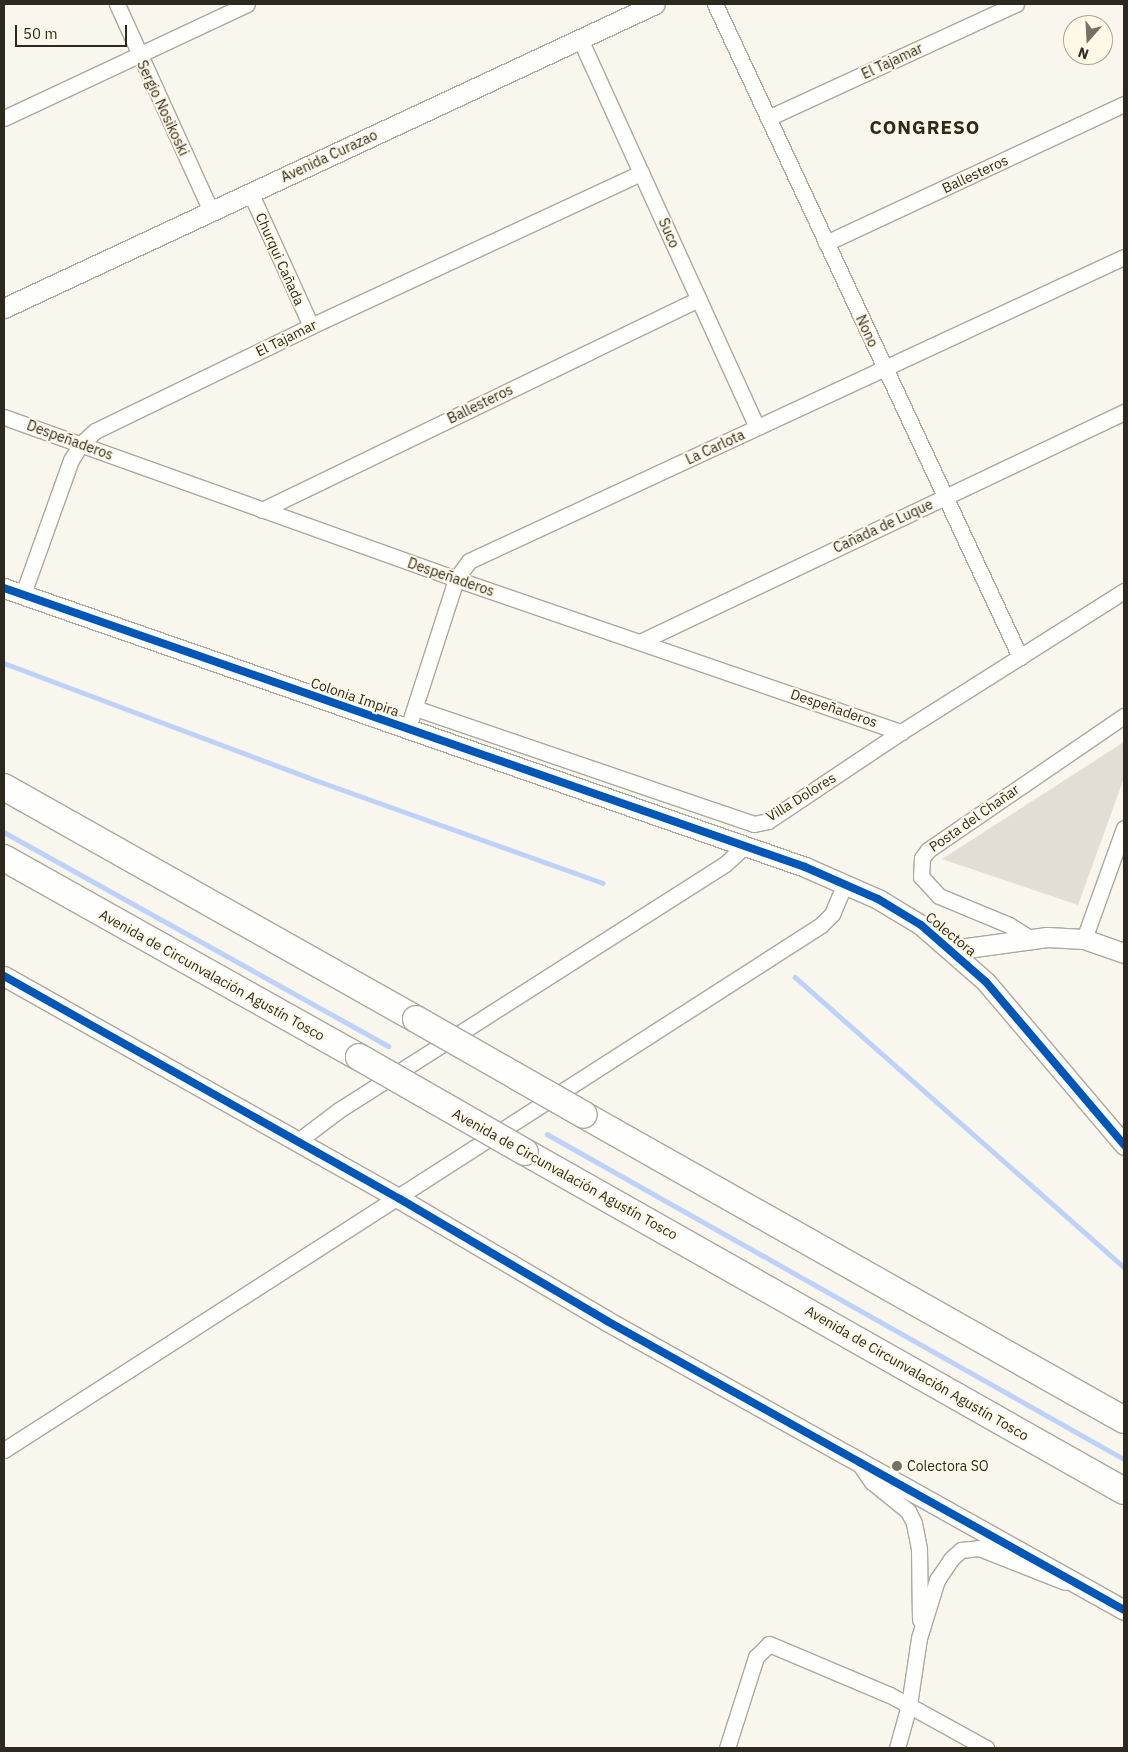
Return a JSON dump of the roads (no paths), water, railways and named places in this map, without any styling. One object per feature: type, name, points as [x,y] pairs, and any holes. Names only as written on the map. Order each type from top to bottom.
[{"type":"highway","points":[[4,788],[1124,1420]]},
{"type":"highway","name":"Avenida de Circunvalación Agustín Tosco","points":[[4,858],[1124,1491]]},
{"type":"highway","points":[[1030,1367],[1124,1409]]},
{"type":"street","name":"Sergio Nosikoski","points":[[117,4],[211,211]]},
{"type":"street","points":[[4,118],[247,4]]},
{"type":"street","name":"Avenida Curazao","points":[[4,308],[580,39],[627,10],[655,4]]},
{"type":"street","name":"Nono","points":[[715,4],[1020,657]]},
{"type":"street","name":"El Tajamar","points":[[768,118],[1016,4]]},
{"type":"street","name":"Suco","points":[[580,39],[757,427]]},
{"type":"street","name":"Ballesteros","points":[[826,243],[1124,104]]},
{"type":"street","name":"El Tajamar","points":[[23,594],[71,460],[81,444],[95,432],[310,326],[641,173]]},
{"type":"street","name":"Churqui Cañada","points":[[250,192],[310,326]]},
{"type":"street","name":"La Carlota","points":[[408,728],[456,579],[469,561],[1124,257]]},
{"type":"street","name":"Ballesteros","points":[[262,510],[699,299]]},
{"type":"street","name":"Cañada de Luque","points":[[642,641],[1124,412]]},
{"type":"street","name":"Despeñaderos","points":[[4,417],[456,579],[642,641],[901,732]]},
{"type":"street","name":"Colonia Impira","points":[[4,588],[408,728],[698,832]]},
{"type":"street","name":"Villa Dolores","points":[[415,708],[754,824],[768,821],[901,732],[1124,591]]},
{"type":"street","name":"Posta del Chañar","points":[[1030,938],[1009,925],[939,896],[922,877],[922,858],[928,850],[1121,720]]},
{"type":"street","points":[[1084,938],[1124,828]]},
{"type":"street","name":"Colectora","points":[[698,832],[845,883],[899,910],[952,950],[986,982],[1124,1145]]},
{"type":"street","points":[[298,1141],[339,1110],[725,864],[744,847]]},
{"type":"street","points":[[4,1450],[208,1317],[400,1199],[821,925],[832,914],[845,883]]},
{"type":"street","points":[[952,950],[1030,938],[1084,938],[1124,953]]},
{"type":"street","points":[[4,976],[400,1199],[607,1321],[917,1492],[984,1541],[1081,1586],[1124,1610]]},
{"type":"street","points":[[854,1457],[872,1482],[908,1511],[917,1532],[919,1548],[920,1638]]},
{"type":"street","points":[[908,1511],[917,1492]]},
{"type":"street","points":[[897,1748],[909,1706],[920,1638],[936,1580],[943,1569],[961,1550],[984,1541]]},
{"type":"street","points":[[727,1748],[756,1657],[770,1644],[909,1706],[986,1748]]},
{"type":"waterway","points":[[4,663],[307,777],[603,883]]},
{"type":"waterway","points":[[4,832],[388,1046]]},
{"type":"waterway","points":[[795,977],[1124,1267]]},
{"type":"waterway","points":[[547,1134],[1124,1459]]},
{"type":"place","name":"Colectora SO","points":[[897,1466]]},
{"type":"district","name":"CONGRESO","points":[[925,128]]}]
